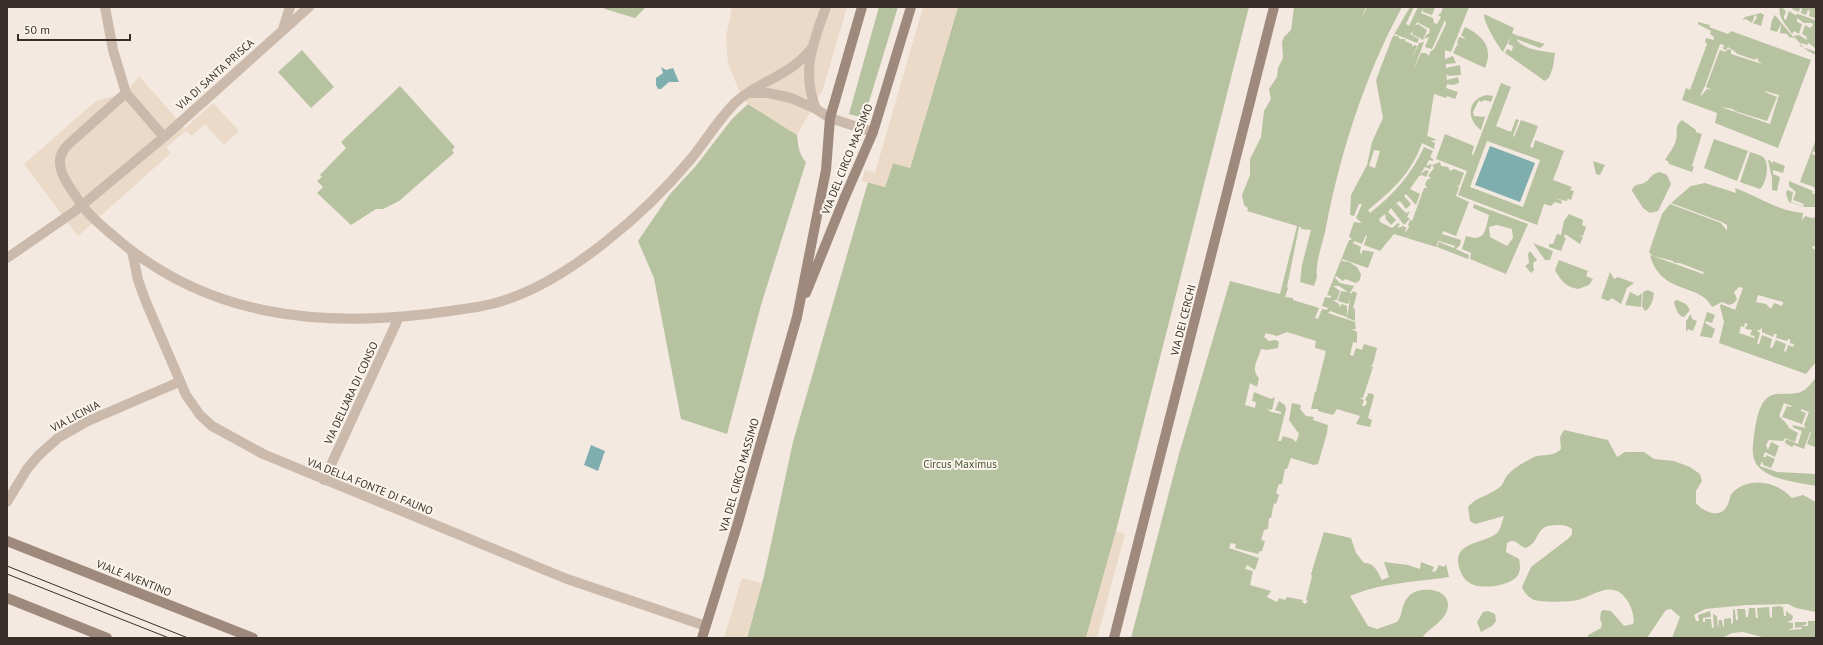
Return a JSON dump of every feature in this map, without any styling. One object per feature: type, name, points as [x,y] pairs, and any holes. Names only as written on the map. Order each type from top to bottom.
[{"type":"main road","name":"VIA DEL CIRCO MASSIMO","points":[[702,638],[737,526],[797,317],[826,170],[830,118],[862,7]]},
{"type":"main road","name":"VIA DEL CIRCO MASSIMO","points":[[797,317],[844,199],[873,132],[911,7]]},
{"type":"main road","name":"VIA DEI CERCHI","points":[[1114,638],[1274,7]]},
{"type":"main road","name":"VIALE AVENTINO","points":[[7,541],[253,638]]},
{"type":"main road","points":[[7,598],[107,638]]},
{"type":"street","points":[[105,7],[113,50],[126,93],[164,137]]},
{"type":"street","points":[[283,29],[290,7]]},
{"type":"street","name":"VIA DI SANTA PRISCA","points":[[82,206],[164,137],[309,7]]},
{"type":"street","points":[[816,109],[810,88],[809,71],[811,49],[826,7]]},
{"type":"street","points":[[126,93],[63,151],[60,163],[62,174],[82,206],[96,221],[132,251],[155,268],[192,288],[214,297],[258,309],[319,318],[399,317],[476,308],[502,301],[543,283],[570,267],[617,232],[645,207],[690,160],[730,108],[747,94],[792,68],[811,49]]},
{"type":"street","points":[[747,94],[768,93],[780,95],[802,102],[830,118],[873,132]]},
{"type":"street","points":[[7,258],[82,206]]},
{"type":"street","name":"VIA DELLA FONTE DI FAUNO","points":[[132,251],[143,294],[179,382],[200,415],[219,431],[263,454],[324,480],[567,579],[706,626]]},
{"type":"street","name":"VIA DELL'ARA DI CONSO","points":[[324,480],[399,317]]},
{"type":"street","name":"VIA LICINIA","points":[[7,502],[27,469],[39,455],[58,438],[88,421],[179,382]]},
{"type":"green space","points":[[603,7],[646,7],[635,18],[605,9]]},
{"type":"green space","points":[[879,7],[898,7],[864,118],[849,114]]},
{"type":"green space","name":"Circus Maximus","points":[[958,7],[1249,7],[1116,531],[1086,638],[747,638],[764,576],[793,442],[868,182],[885,187],[893,163],[910,168]]},
{"type":"green space","points":[[1294,7],[1366,7],[1361,20],[1367,7],[1402,7],[1376,61],[1355,116],[1331,203],[1319,254],[1317,277],[1314,286],[1300,282],[1302,265],[1311,230],[1301,229],[1301,227],[1299,227],[1285,297],[1293,298],[1293,300],[1319,308],[1315,318],[1318,319],[1322,309],[1327,310],[1328,308],[1322,306],[1325,297],[1331,298],[1331,296],[1327,295],[1349,240],[1352,240],[1349,236],[1354,222],[1362,223],[1356,218],[1362,204],[1359,204],[1354,216],[1350,215],[1351,195],[1367,165],[1372,142],[1383,118],[1376,80],[1392,38],[1410,7],[1414,7],[1406,24],[1409,26],[1418,7],[1435,7],[1432,15],[1423,12],[1423,9],[1421,13],[1433,18],[1434,23],[1437,24],[1441,17],[1438,15],[1441,13],[1443,7],[1469,7],[1451,52],[1445,50],[1445,59],[1453,56],[1456,63],[1446,64],[1446,68],[1460,65],[1461,75],[1448,76],[1446,74],[1447,80],[1458,77],[1459,83],[1453,85],[1447,84],[1446,88],[1458,92],[1455,99],[1434,94],[1427,137],[1428,136],[1437,140],[1431,141],[1435,143],[1434,149],[1422,143],[1407,172],[1385,196],[1368,210],[1370,213],[1394,191],[1408,175],[1424,147],[1433,151],[1430,157],[1433,161],[1429,160],[1426,166],[1432,164],[1430,169],[1425,167],[1420,174],[1426,170],[1429,171],[1426,177],[1422,175],[1419,176],[1410,189],[1420,194],[1416,205],[1406,194],[1404,196],[1411,204],[1406,209],[1400,201],[1396,203],[1406,213],[1410,211],[1407,217],[1410,219],[1404,225],[1391,208],[1388,212],[1396,220],[1391,225],[1385,218],[1385,214],[1379,219],[1380,222],[1392,228],[1398,223],[1400,224],[1397,228],[1403,226],[1407,228],[1405,230],[1406,232],[1409,227],[1408,225],[1410,220],[1412,221],[1424,188],[1427,188],[1425,184],[1427,180],[1431,178],[1428,176],[1434,168],[1432,165],[1440,162],[1441,166],[1448,167],[1450,171],[1454,169],[1464,173],[1459,186],[1456,185],[1459,187],[1456,196],[1469,202],[1456,236],[1443,231],[1442,234],[1461,240],[1460,245],[1456,249],[1469,255],[1468,259],[1437,247],[1439,242],[1454,248],[1455,246],[1439,240],[1436,247],[1394,234],[1380,251],[1364,245],[1366,235],[1362,244],[1354,241],[1353,243],[1361,247],[1361,255],[1363,250],[1374,252],[1368,268],[1342,259],[1342,261],[1349,262],[1357,267],[1361,274],[1360,280],[1356,283],[1345,279],[1343,281],[1336,276],[1335,278],[1340,283],[1354,286],[1350,293],[1351,294],[1353,291],[1357,293],[1353,308],[1355,309],[1355,321],[1347,318],[1350,299],[1348,304],[1338,301],[1341,291],[1348,292],[1339,286],[1333,286],[1340,291],[1337,300],[1333,300],[1339,304],[1340,307],[1342,304],[1347,306],[1347,317],[1330,311],[1328,313],[1355,322],[1356,329],[1352,329],[1357,332],[1357,343],[1353,342],[1350,355],[1353,356],[1356,348],[1362,350],[1364,344],[1377,348],[1373,364],[1371,366],[1373,367],[1363,398],[1359,398],[1364,400],[1362,406],[1365,406],[1367,402],[1365,399],[1368,395],[1367,393],[1373,394],[1374,396],[1368,418],[1372,420],[1370,427],[1356,424],[1360,416],[1337,409],[1333,415],[1318,411],[1318,409],[1311,409],[1315,392],[1317,392],[1326,351],[1315,348],[1316,341],[1287,332],[1277,336],[1266,333],[1264,337],[1269,341],[1276,340],[1279,342],[1278,348],[1267,350],[1261,349],[1255,368],[1256,375],[1259,378],[1257,387],[1250,383],[1245,405],[1255,408],[1256,402],[1252,401],[1254,392],[1271,399],[1275,397],[1272,410],[1267,409],[1271,412],[1281,414],[1281,412],[1275,410],[1279,401],[1285,405],[1286,409],[1278,441],[1281,441],[1283,436],[1293,439],[1296,442],[1299,434],[1289,420],[1292,403],[1301,405],[1300,409],[1306,416],[1314,417],[1313,420],[1328,425],[1327,433],[1318,464],[1314,465],[1291,458],[1287,469],[1285,469],[1282,484],[1279,484],[1276,493],[1279,495],[1276,504],[1274,503],[1271,518],[1269,518],[1268,529],[1264,530],[1261,540],[1265,541],[1262,551],[1258,554],[1235,548],[1236,544],[1231,543],[1229,548],[1259,558],[1255,570],[1247,565],[1245,569],[1253,571],[1250,585],[1271,591],[1267,597],[1277,602],[1279,598],[1285,600],[1287,597],[1303,600],[1302,602],[1305,604],[1308,601],[1306,600],[1312,576],[1311,574],[1324,532],[1351,538],[1356,553],[1364,563],[1371,564],[1373,566],[1382,580],[1389,577],[1384,562],[1408,565],[1420,569],[1421,562],[1434,567],[1432,572],[1436,571],[1439,565],[1444,567],[1446,564],[1449,577],[1373,588],[1350,596],[1368,626],[1377,629],[1397,622],[1401,616],[1403,605],[1407,598],[1415,592],[1422,590],[1436,591],[1442,594],[1446,598],[1448,604],[1447,611],[1442,619],[1422,638],[1131,638],[1179,454],[1230,281],[1280,294],[1297,226],[1247,211],[1248,208],[1244,205],[1242,195],[1250,175],[1250,159],[1261,137],[1264,111],[1271,99],[1269,89],[1277,77],[1278,68],[1283,58],[1282,42],[1284,37],[1291,30]],"holes":[[[1445,20],[1446,24],[1434,49],[1430,52],[1429,56],[1426,53],[1421,53],[1413,71],[1424,42],[1419,43],[1412,59],[1417,46],[1414,45],[1412,47],[1412,44],[1405,41],[1405,39],[1400,39],[1398,36],[1394,36],[1395,34],[1417,43],[1419,39],[1410,34],[1413,31],[1412,34],[1423,40],[1427,30],[1418,24],[1415,26],[1417,22],[1430,29],[1429,34],[1427,34],[1424,39],[1429,37],[1425,47],[1432,49]],[[1374,150],[1380,151],[1375,168],[1369,166]]]},
{"type":"green space","points":[[1780,7],[1786,12],[1784,19],[1786,20],[1789,11],[1795,15],[1798,14],[1815,20],[1816,49],[1809,43],[1807,45],[1801,44],[1793,36],[1799,35],[1807,40],[1806,36],[1802,34],[1805,25],[1810,28],[1813,25],[1812,23],[1804,23],[1797,18],[1797,22],[1802,24],[1799,34],[1794,31],[1792,34],[1781,18],[1779,11]]},
{"type":"green space","points":[[1793,7],[1816,7],[1815,18],[1809,16],[1810,11],[1808,10],[1806,15],[1801,13],[1802,9],[1800,8],[1799,12],[1792,9]]},
{"type":"green space","points":[[1761,13],[1764,15],[1761,26],[1753,23],[1757,18],[1755,14]]},
{"type":"green space","points":[[1484,14],[1514,28],[1512,33],[1516,35],[1545,44],[1540,48],[1516,39],[1524,46],[1555,53],[1553,67],[1549,78],[1544,81],[1505,53],[1507,49],[1512,51],[1513,46],[1508,44],[1511,36],[1503,52],[1488,28]]},
{"type":"green space","points":[[1755,15],[1752,23],[1746,19],[1742,20],[1745,17]]},
{"type":"green space","points":[[1775,15],[1794,38],[1789,37],[1787,34],[1780,33],[1781,24],[1777,32],[1770,30],[1772,20]]},
{"type":"green space","points":[[1698,22],[1710,25],[1709,27],[1728,34],[1731,31],[1811,60],[1778,148],[1715,123],[1717,113],[1682,100],[1686,88],[1690,90],[1707,44],[1705,42],[1706,38],[1714,40],[1714,37],[1710,34],[1711,31],[1698,24]],"holes":[[[1720,44],[1724,45],[1723,49],[1726,50],[1728,47],[1738,54],[1755,60],[1756,58],[1762,64],[1731,54],[1731,50],[1728,49],[1725,52],[1720,50],[1706,87],[1712,90],[1707,89],[1701,96]],[[1765,91],[1779,95],[1770,124],[1721,107],[1733,109],[1735,111],[1767,121],[1777,97]]]},
{"type":"green space","points":[[1465,27],[1477,34],[1485,43],[1488,54],[1485,68],[1453,53],[1457,45],[1459,46],[1457,43],[1459,37],[1466,39],[1461,35]]},
{"type":"green space","points":[[1804,47],[1816,52],[1816,55],[1808,51]]},
{"type":"green space","points":[[302,50],[334,87],[311,108],[278,72]]},
{"type":"green space","points":[[1501,83],[1511,87],[1496,126],[1511,132],[1516,119],[1519,120],[1513,136],[1514,137],[1521,120],[1538,126],[1530,147],[1533,148],[1535,140],[1564,151],[1553,180],[1572,187],[1570,190],[1574,191],[1571,200],[1566,198],[1568,200],[1566,201],[1555,198],[1562,201],[1561,204],[1555,202],[1551,206],[1544,204],[1537,225],[1458,195],[1467,171],[1436,159],[1445,134],[1474,146],[1472,153],[1473,156]],"holes":[[[1487,141],[1540,160],[1523,207],[1470,187]]]},
{"type":"green space","points":[[400,86],[455,147],[452,150],[454,153],[399,201],[383,209],[376,209],[351,225],[317,193],[323,187],[317,181],[322,177],[320,175],[346,148],[341,142]]},
{"type":"green space","points":[[1487,95],[1493,96],[1491,102],[1485,100],[1480,102],[1479,100],[1473,112],[1474,116],[1485,117],[1481,130],[1473,120],[1471,110],[1476,100]]},
{"type":"green space","points":[[748,104],[797,135],[800,153],[806,162],[761,305],[727,434],[681,419],[654,278],[638,241],[670,194],[695,167],[732,119]]},
{"type":"green space","points":[[1682,120],[1696,130],[1696,132],[1702,134],[1692,166],[1694,167],[1692,172],[1669,164],[1668,161],[1665,160],[1674,146],[1677,137],[1677,127]]},
{"type":"green space","points":[[1714,139],[1748,151],[1737,181],[1704,168]]},
{"type":"green space","points":[[1816,139],[1816,153],[1813,151],[1812,154],[1816,156],[1815,190],[1814,187],[1800,182]]},
{"type":"green space","points":[[1750,152],[1762,156],[1766,161],[1767,170],[1764,183],[1760,189],[1740,182]]},
{"type":"green space","points":[[1768,160],[1771,161],[1772,164],[1773,161],[1785,166],[1783,173],[1773,170],[1773,174],[1780,177],[1777,191],[1772,190],[1772,178]]},
{"type":"green space","points":[[1593,161],[1605,165],[1600,175],[1596,174]]},
{"type":"green space","points":[[1660,172],[1667,175],[1671,184],[1658,211],[1650,213],[1643,208],[1632,191],[1634,186],[1645,182],[1654,174]]},
{"type":"green space","points":[[1789,181],[1813,191],[1812,193],[1816,195],[1816,207],[1805,207],[1789,202],[1786,194],[1787,190],[1793,192],[1791,202],[1803,206],[1804,204],[1793,200],[1796,192],[1789,186]]},
{"type":"green space","points":[[1705,183],[1736,193],[1735,188],[1784,209],[1803,213],[1802,221],[1805,216],[1812,218],[1816,217],[1816,247],[1813,246],[1812,248],[1816,250],[1816,362],[1806,374],[1719,343],[1724,322],[1720,306],[1721,304],[1735,310],[1743,288],[1739,287],[1734,292],[1737,299],[1734,303],[1729,305],[1722,302],[1712,307],[1707,300],[1699,294],[1671,283],[1662,277],[1655,268],[1650,255],[1703,274],[1704,272],[1684,264],[1674,263],[1673,261],[1653,256],[1649,252],[1662,214],[1670,204],[1721,223],[1727,231],[1727,225],[1722,222],[1671,203],[1691,186]],"holes":[[[1758,295],[1783,302],[1782,306],[1774,303],[1771,309],[1766,304],[1756,302]],[[1745,323],[1748,324],[1745,328],[1752,330],[1750,335],[1755,336],[1754,338],[1739,333],[1741,326],[1744,327]],[[1762,327],[1762,332],[1773,337],[1774,334],[1777,334],[1776,338],[1787,341],[1790,339],[1790,343],[1794,344],[1793,347],[1788,345],[1786,352],[1784,351],[1786,344],[1776,340],[1772,348],[1770,347],[1772,339],[1762,335],[1759,344],[1757,344],[1760,333],[1757,330],[1760,330]]]},
{"type":"green space","points":[[1474,204],[1528,224],[1506,274],[1470,259],[1471,253],[1462,249],[1466,236],[1477,238],[1485,231],[1489,215],[1473,208]],"holes":[[[1497,225],[1512,229],[1513,238],[1507,246],[1490,237],[1489,227]]]},
{"type":"green space","points":[[1569,214],[1583,220],[1582,225],[1586,227],[1583,236],[1577,235],[1583,237],[1580,244],[1565,234],[1564,237],[1566,238],[1561,251],[1549,247],[1549,244],[1553,244],[1557,234],[1561,235],[1564,221]]},
{"type":"green space","points":[[1533,243],[1553,251],[1550,260],[1545,260]]},
{"type":"green space","points":[[1530,251],[1537,260],[1533,263],[1534,270],[1531,273],[1525,266],[1529,263],[1528,254]]},
{"type":"green space","points":[[1559,260],[1588,271],[1586,276],[1593,279],[1589,285],[1578,289],[1570,287],[1564,283],[1555,270]]},
{"type":"green space","points":[[1610,272],[1614,279],[1618,277],[1634,283],[1627,288],[1621,304],[1612,298],[1608,301],[1601,298]]},
{"type":"green space","points":[[1648,290],[1654,293],[1650,306],[1645,311],[1642,306],[1643,292]]},
{"type":"green space","points":[[1630,292],[1638,296],[1642,293],[1641,307],[1625,305]]},
{"type":"green space","points":[[1677,300],[1686,304],[1690,310],[1684,317],[1678,314],[1674,301]]},
{"type":"green space","points":[[1707,312],[1715,315],[1712,323],[1706,321],[1705,323],[1715,329],[1712,338],[1700,336]]},
{"type":"green space","points":[[1691,314],[1692,319],[1697,321],[1693,331],[1688,329],[1686,332],[1686,321]]},
{"type":"green space","points":[[1816,378],[1815,447],[1807,444],[1811,432],[1804,449],[1794,445],[1792,447],[1785,443],[1786,439],[1798,444],[1802,431],[1794,428],[1792,425],[1806,428],[1804,425],[1809,412],[1801,409],[1801,411],[1806,413],[1802,424],[1782,417],[1787,406],[1792,406],[1784,403],[1779,416],[1789,428],[1798,433],[1795,442],[1785,438],[1783,441],[1769,440],[1766,445],[1768,450],[1771,442],[1779,446],[1775,457],[1765,452],[1763,457],[1766,457],[1766,455],[1775,459],[1771,468],[1763,465],[1762,461],[1760,466],[1777,472],[1816,474],[1816,486],[1781,479],[1764,472],[1754,459],[1753,448],[1755,428],[1760,408],[1764,401],[1775,394],[1799,393],[1808,387]]},
{"type":"green space","points":[[1564,430],[1608,440],[1617,457],[1625,452],[1644,452],[1654,459],[1674,461],[1690,467],[1700,474],[1702,481],[1696,491],[1696,503],[1702,509],[1711,513],[1720,513],[1724,510],[1733,492],[1740,487],[1756,483],[1764,483],[1779,488],[1792,498],[1803,495],[1816,502],[1816,612],[1796,608],[1788,604],[1747,605],[1705,609],[1694,615],[1696,621],[1699,621],[1698,615],[1710,611],[1711,617],[1703,618],[1703,622],[1705,622],[1705,619],[1711,619],[1712,628],[1714,627],[1713,614],[1717,616],[1718,629],[1719,620],[1722,620],[1723,627],[1724,619],[1731,618],[1731,624],[1733,623],[1733,609],[1735,610],[1736,620],[1738,620],[1737,609],[1745,609],[1746,617],[1748,617],[1749,608],[1755,608],[1756,618],[1758,618],[1757,608],[1769,607],[1770,618],[1772,617],[1772,607],[1779,606],[1783,607],[1784,616],[1786,616],[1786,611],[1793,616],[1792,620],[1787,622],[1793,623],[1793,628],[1788,630],[1802,629],[1801,627],[1795,628],[1795,622],[1806,622],[1807,624],[1802,626],[1808,626],[1808,621],[1816,621],[1816,638],[1766,638],[1743,632],[1732,633],[1722,638],[1672,638],[1680,617],[1671,609],[1666,610],[1647,638],[1588,638],[1588,635],[1601,628],[1602,624],[1600,619],[1601,612],[1603,610],[1611,611],[1624,626],[1633,624],[1634,619],[1632,611],[1629,603],[1623,595],[1611,589],[1578,600],[1548,602],[1530,598],[1522,587],[1531,567],[1569,538],[1572,534],[1572,529],[1565,526],[1557,525],[1544,528],[1531,545],[1526,548],[1515,541],[1510,541],[1507,543],[1506,552],[1519,559],[1520,566],[1518,576],[1511,581],[1501,585],[1489,587],[1477,586],[1468,582],[1461,573],[1459,567],[1458,559],[1460,552],[1471,544],[1492,537],[1497,533],[1504,516],[1475,524],[1470,521],[1468,507],[1475,501],[1499,488],[1508,474],[1521,464],[1532,458],[1558,452],[1561,449],[1560,437]]},
{"type":"green space","points":[[1488,611],[1495,614],[1496,621],[1492,626],[1481,632],[1477,622],[1483,612]]},
{"type":"shaded area","points":[[732,7],[847,7],[823,89],[797,135],[748,104],[738,88],[728,63],[726,37]]},
{"type":"shaded area","points":[[923,7],[958,7],[910,168],[893,163],[885,187],[862,181],[865,170],[875,173]]},
{"type":"shaded area","points":[[139,76],[185,128],[213,103],[239,131],[224,145],[205,124],[191,136],[186,131],[166,147],[171,153],[78,236],[24,164],[96,101],[126,93]]},
{"type":"shaded area","points":[[1116,531],[1125,534],[1097,638],[1086,638]]},
{"type":"shaded area","points":[[742,578],[762,583],[747,638],[724,638]]},
{"type":"water","points":[[661,67],[666,70],[673,68],[679,82],[669,82],[661,89],[658,89],[656,85],[656,78],[663,73]]},
{"type":"water","points":[[1490,146],[1535,163],[1520,202],[1475,185]]},
{"type":"water","points":[[591,445],[605,451],[598,471],[584,465]]},
{"type":"tram line","points":[[7,566],[188,638]]},
{"type":"tram line","points":[[7,574],[169,638]]}]
